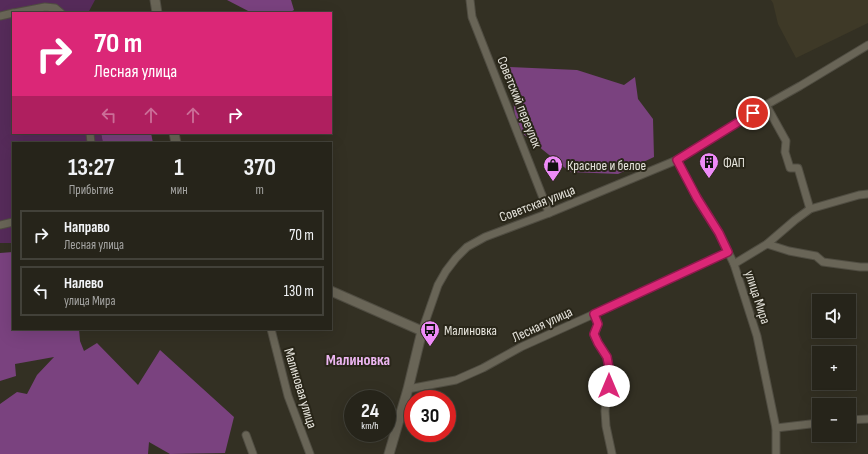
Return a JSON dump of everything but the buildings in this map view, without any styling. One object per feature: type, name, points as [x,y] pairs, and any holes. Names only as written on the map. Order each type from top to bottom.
[{"type":"street","points":[[155,0],[157,12]]},
{"type":"street","name":"Советский переулок","points":[[470,0],[472,17],[549,213]]},
{"type":"street","points":[[18,12],[45,7],[55,8],[60,12]]},
{"type":"street","points":[[0,16],[12,13]]},
{"type":"street","name":"Советская улица","points":[[422,331],[438,285],[446,272],[456,258],[485,237],[549,213],[677,160],[766,105],[868,45]]},
{"type":"street","points":[[766,105],[786,141],[785,152],[790,168],[798,168],[810,209]]},
{"type":"street","name":"улица Мира","points":[[677,160],[697,198],[719,233],[734,264],[757,336],[776,428],[776,454]]},
{"type":"street","points":[[734,264],[767,244],[810,209],[859,195],[868,194]]},
{"type":"street","points":[[0,225],[12,222]]},
{"type":"street","points":[[767,244],[789,251],[816,256],[823,262],[868,267]]},
{"type":"street","name":"Лесная улица","points":[[408,389],[456,380],[521,347],[728,252]]},
{"type":"street","points":[[332,292],[422,331],[408,389],[389,454]]},
{"type":"street","points":[[594,314],[598,324],[594,334],[607,357],[610,373],[606,426],[612,454]]},
{"type":"street","name":"Малиновая улица","points":[[271,330],[288,396],[310,454]]},
{"type":"street","points":[[856,420],[868,419]]},
{"type":"street","points":[[776,428],[812,424]]},
{"type":"street","points":[[246,435],[253,454]]},
{"type":"shaded area","points":[[0,0],[95,0],[89,12],[12,12],[12,134],[101,134],[103,142],[12,142],[12,243],[0,243]]},
{"type":"shaded area","points":[[227,0],[291,0],[294,10],[291,12],[250,12]]},
{"type":"shaded area","points":[[771,0],[868,0],[868,23],[796,58],[778,24]]},
{"type":"shaded area","points":[[510,67],[577,70],[624,85],[635,77],[638,99],[653,119],[654,157],[618,174],[570,172],[516,128]]},
{"type":"shaded area","points":[[101,134],[151,134],[153,142],[103,142]]},
{"type":"shaded area","points":[[12,252],[12,330],[79,330],[80,341],[84,351],[97,343],[138,385],[160,350],[234,417],[225,453],[170,454],[149,442],[148,454],[0,454],[0,404],[17,392],[27,394],[37,375],[54,357],[15,364],[16,376],[0,381],[0,253]]},
{"type":"place","name":"ФАП","points":[[709,179]]},
{"type":"place","name":"Красное и белое","points":[[553,182]]},
{"type":"place","name":"Малиновка","points":[[430,347]]},
{"type":"district","name":"Малиновка","points":[[358,359]]},
{"type":"route","points":[[609,386],[610,373],[607,357],[594,334],[598,324],[594,314],[728,252],[719,233],[697,198],[677,160],[753,113]]}]
